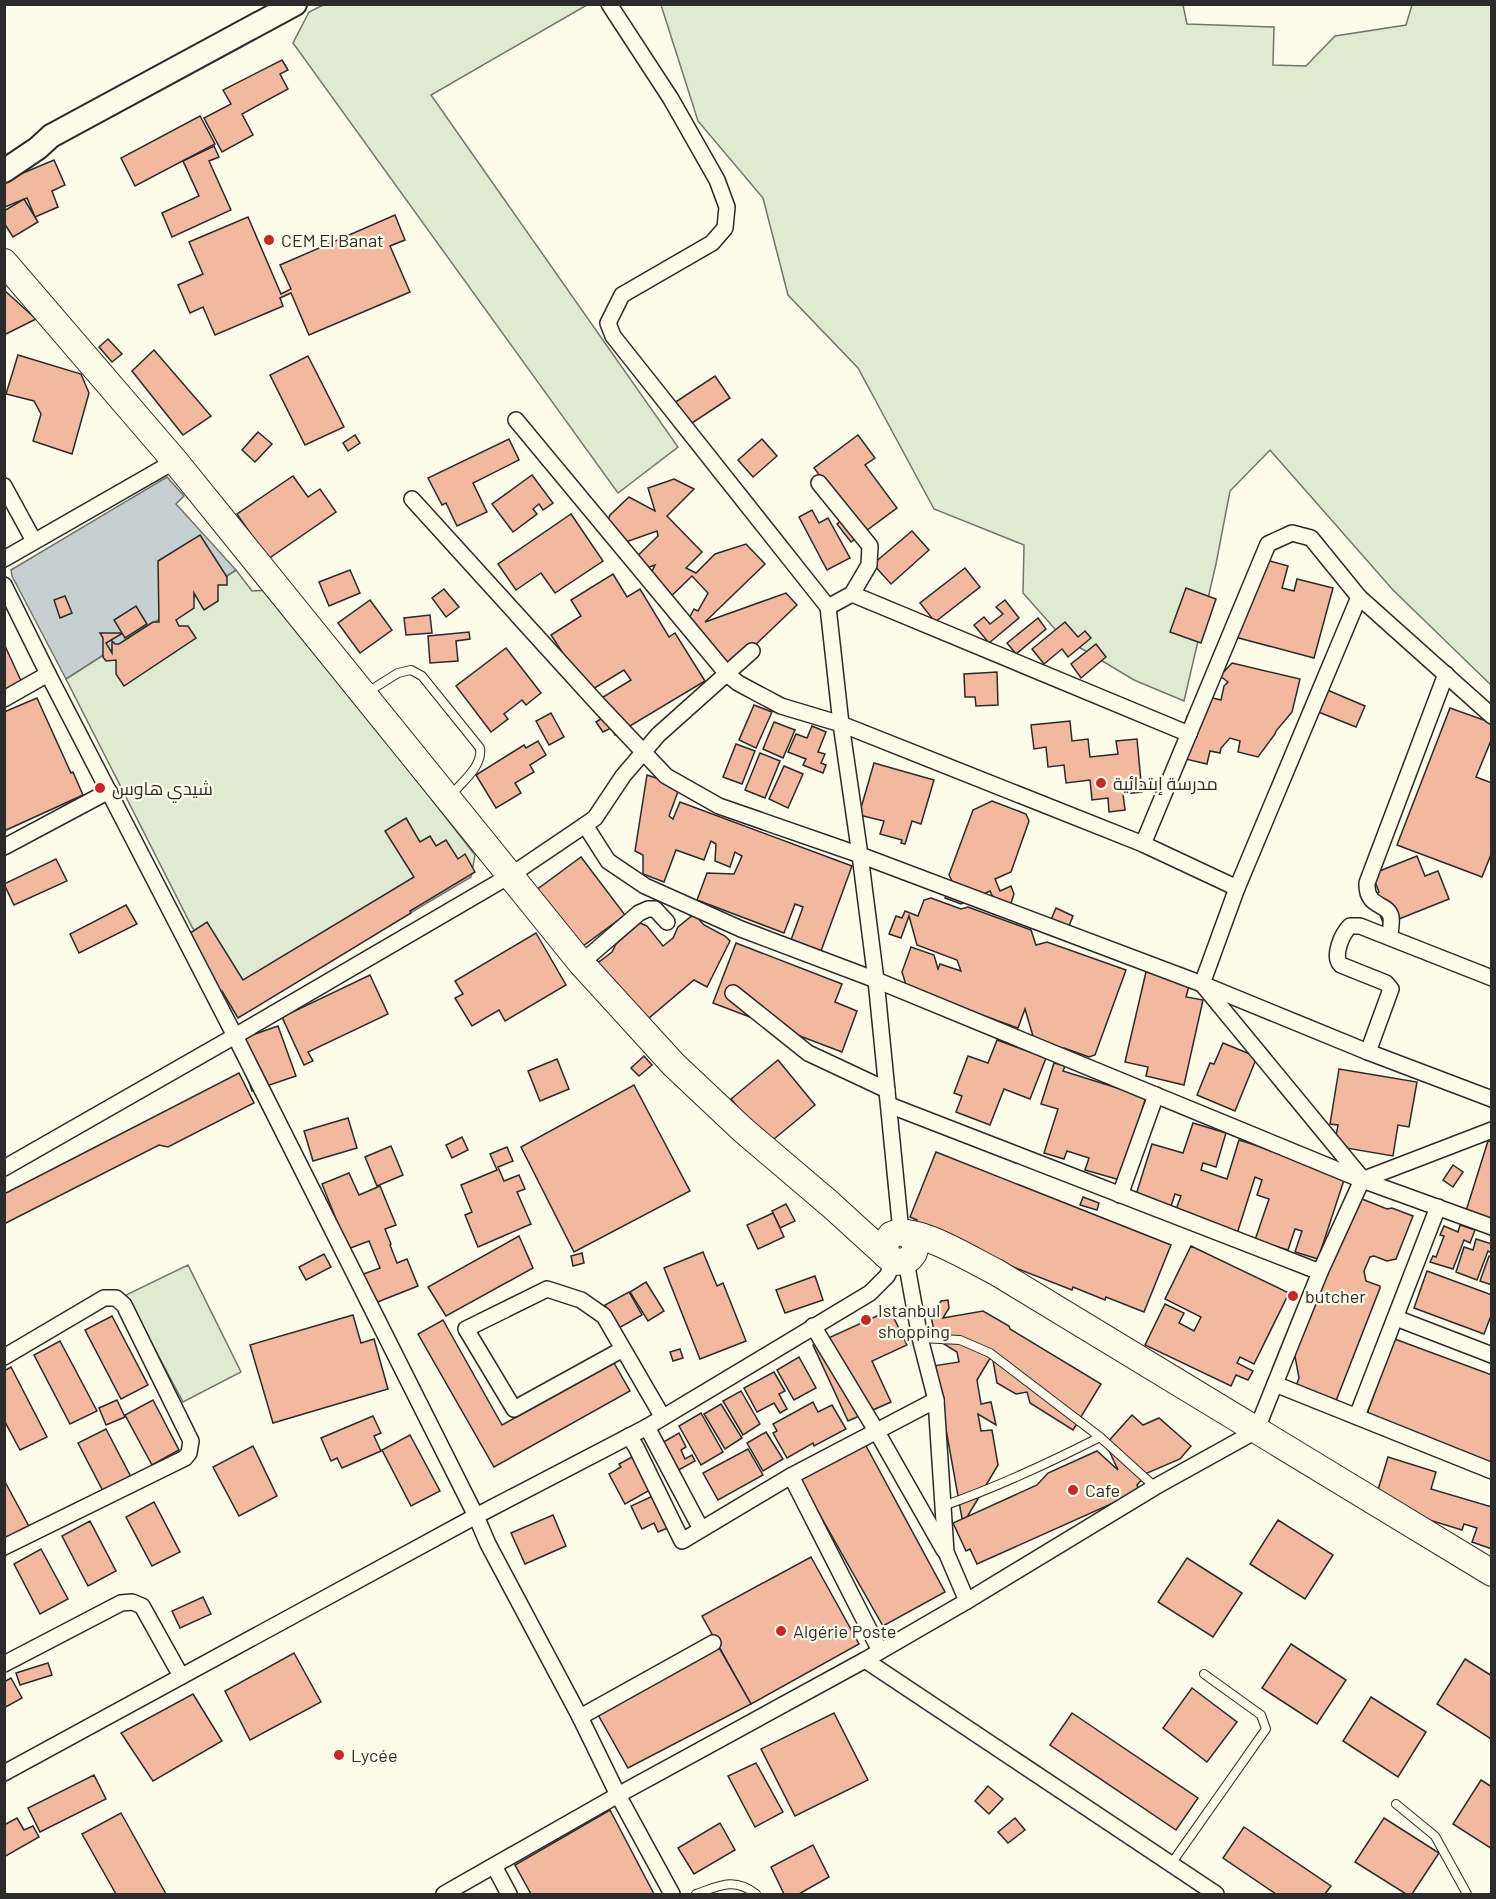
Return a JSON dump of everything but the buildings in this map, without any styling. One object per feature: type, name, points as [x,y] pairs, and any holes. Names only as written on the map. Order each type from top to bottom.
[{"type":"main road","points":[[4,262],[175,461],[581,963],[674,1065],[743,1130],[830,1204],[900,1247],[967,1258],[1007,1278],[1491,1573]]},
{"type":"street","points":[[4,171],[38,148],[51,136],[295,4]]},
{"type":"street","points":[[609,4],[671,99],[717,180],[727,207],[725,228],[712,243],[622,296],[608,323],[613,336],[828,607],[841,724],[876,980],[900,1247],[936,1400],[946,1552]]},
{"type":"street","points":[[516,420],[727,674],[738,683],[781,706],[841,724],[1143,844],[1237,888]]},
{"type":"street","points":[[4,559],[175,461]]},
{"type":"street","points":[[819,483],[870,546],[869,566],[852,594],[828,607]]},
{"type":"street","points":[[4,486],[34,541]]},
{"type":"street","points":[[412,499],[666,776],[719,806],[860,855],[1202,984],[1368,1052],[1491,1099]]},
{"type":"street","points":[[1143,844],[1268,544],[1292,533],[1311,538],[1359,597],[1491,716]]},
{"type":"street","points":[[4,585],[235,1036],[488,1544],[672,1894]]},
{"type":"street","points":[[852,594],[1189,734]]},
{"type":"street","points":[[1202,984],[1237,888],[1359,597]]},
{"type":"street","points":[[4,1168],[511,875],[585,825],[595,818],[623,776],[658,735],[752,651]]},
{"type":"street","points":[[4,699],[48,674]]},
{"type":"street","points":[[1389,937],[1391,916],[1388,910],[1370,897],[1367,883],[1446,674]]},
{"type":"street","points":[[4,847],[109,791]]},
{"type":"street","points":[[585,825],[608,861],[645,886],[741,929],[876,980],[1362,1180],[1491,1227]]},
{"type":"street","points":[[581,963],[639,913],[655,909],[667,922]]},
{"type":"street","points":[[1368,1052],[1390,987],[1386,983],[1341,965],[1337,961],[1336,955],[1345,931],[1353,925],[1491,978]]},
{"type":"street","points":[[1202,984],[1362,1180]]},
{"type":"street","points":[[733,993],[808,1053],[888,1098],[1120,1195],[1320,1272]]},
{"type":"street","points":[[1120,1195],[1156,1095]]},
{"type":"street","points":[[444,1894],[618,1795],[865,1660],[1155,1487],[1256,1431],[1320,1272],[1362,1180],[1491,1130]]},
{"type":"street","points":[[1357,1416],[1438,1207]]},
{"type":"street","points":[[4,1773],[476,1516],[647,1427],[876,1288],[887,1276],[900,1247]]},
{"type":"street","points":[[623,1349],[514,1409],[466,1329],[547,1289],[580,1300],[604,1316],[662,1416]]},
{"type":"street","points":[[4,1356],[104,1298],[116,1298],[124,1305],[189,1435],[191,1447],[185,1458],[4,1547]]},
{"type":"street","points":[[1396,1318],[1491,1354]]},
{"type":"street","points":[[813,1326],[946,1552],[967,1601]]},
{"type":"street","points":[[1275,1384],[1491,1471]]},
{"type":"street","points":[[629,1436],[682,1541],[791,1476],[936,1400]]},
{"type":"street","points":[[647,1427],[701,1529]]},
{"type":"street","points":[[791,1476],[880,1651]]},
{"type":"street","points":[[4,1664],[121,1603],[132,1602],[142,1606],[181,1676]]},
{"type":"street","points":[[580,1717],[713,1643]]},
{"type":"street","points":[[865,1660],[1216,1894]]},
{"type":"street","points":[[494,1866],[509,1894]]},
{"type":"lane","points":[[364,694],[398,673],[411,670],[422,676],[473,739],[480,748],[479,762],[448,798]]},
{"type":"lane","points":[[921,1338],[960,1340],[990,1353],[1100,1437],[1155,1487]]},
{"type":"lane","points":[[943,1506],[986,1491],[1100,1437]]},
{"type":"lane","points":[[1171,1864],[1266,1729],[1261,1714],[1204,1674]]},
{"type":"lane","points":[[1395,1804],[1435,1836],[1467,1894]]},
{"type":"lane","points":[[696,1894],[723,1884],[746,1887],[756,1894]]},
{"type":"green space","points":[[323,5],[587,5],[431,95],[678,447],[618,493],[293,43],[309,12]]},
{"type":"green space","points":[[661,5],[1183,5],[1187,24],[1274,27],[1273,65],[1306,66],[1335,36],[1406,25],[1412,5],[1491,5],[1491,685],[1393,590],[1270,450],[1230,491],[1216,564],[1184,701],[1134,680],[1062,637],[1023,593],[1024,545],[934,509],[858,368],[788,295],[763,198],[698,121]]},
{"type":"green space","points":[[236,570],[252,591],[268,590],[475,855],[471,877],[250,1008],[192,927],[66,679]]},
{"type":"green space","points":[[188,1265],[241,1372],[183,1402],[126,1295]]},
{"type":"shaded area","points":[[167,477],[184,496],[176,504],[236,570],[66,679],[12,576],[11,570]]},
{"type":"place","name":"CEM El Banat","points":[[269,240]]},
{"type":"place","name":"مدرسة إبتدائية","points":[[1101,783]]},
{"type":"place","name":"شيدي هاوس","points":[[100,788]]},
{"type":"place","name":"butcher","points":[[1293,1296]]},
{"type":"place","name":"Istanbul shopping","points":[[866,1320]]},
{"type":"place","name":"Cafe","points":[[1073,1490]]},
{"type":"place","name":"Algérie Poste","points":[[781,1631]]},
{"type":"place","name":"Lycée","points":[[339,1755]]}]
